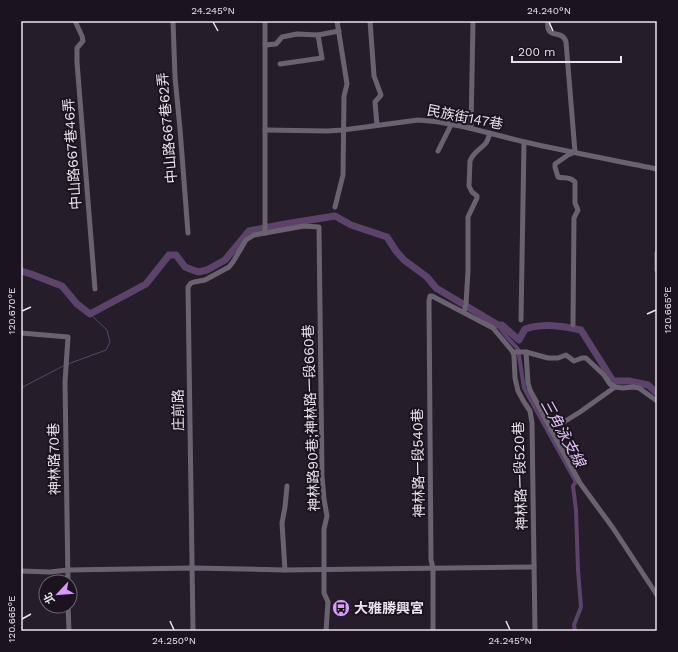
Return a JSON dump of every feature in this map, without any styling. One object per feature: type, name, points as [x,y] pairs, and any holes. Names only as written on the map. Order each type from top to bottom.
[{"type":"street","name":"中山路667巷46弄","points":[[75,21],[83,41],[77,48],[77,62],[95,289]]},
{"type":"street","name":"中山路667巷62弄","points":[[173,21],[175,77],[188,233]]},
{"type":"street","points":[[265,21],[265,233]]},
{"type":"street","points":[[335,207],[343,175],[344,96],[347,84],[337,21]]},
{"type":"street","points":[[370,21],[374,76],[381,96],[375,102],[377,126]]},
{"type":"street","points":[[471,128],[474,21]]},
{"type":"street","points":[[548,21],[547,28],[549,31],[562,36],[565,38],[566,42],[575,152],[555,164],[555,167],[558,177],[571,178],[574,182],[575,203],[578,210],[574,218],[573,324]]},
{"type":"street","points":[[265,46],[276,44],[282,37],[297,34],[318,35],[339,31]]},
{"type":"street","points":[[280,64],[322,58],[318,35]]},
{"type":"street","name":"民族街147巷","points":[[265,130],[327,131],[418,120],[429,121],[471,128],[524,142],[657,169]]},
{"type":"street","points":[[438,151],[451,125]]},
{"type":"street","points":[[490,133],[487,142],[471,157],[470,161],[469,186],[478,198],[468,217],[468,271],[466,304],[464,312],[493,328],[513,352],[526,352],[548,358],[558,358],[566,355],[574,361],[586,358],[615,388]]},
{"type":"street","points":[[521,320],[524,142]]},
{"type":"street","name":"神林路90巷;神林路一段660巷","points":[[265,233],[304,226],[319,227],[322,476],[327,516],[324,529],[324,592],[328,602],[326,631]]},
{"type":"street","name":"庄前路","points":[[193,631],[188,287],[191,283],[205,280],[229,267],[246,240],[254,235],[265,233]]},
{"type":"street","points":[[657,253],[657,270]]},
{"type":"street","name":"神林路一段540巷","points":[[433,631],[433,568],[431,554],[430,296],[464,312]]},
{"type":"street","name":"神林路70巷","points":[[21,332],[68,337],[65,382],[68,574]]},
{"type":"street","name":"神林路一段520巷","points":[[513,352],[515,378],[518,391],[530,412],[532,423],[535,631]]},
{"type":"street","points":[[526,352],[528,383],[530,390],[551,430],[580,483],[613,528],[657,595]]},
{"type":"street","points":[[551,430],[615,388],[634,386],[657,399]]},
{"type":"street","points":[[285,570],[282,523],[287,486]]},
{"type":"street","points":[[21,571],[50,572],[68,570],[193,568],[285,570],[534,567]]},
{"type":"street","points":[[68,614],[69,631]]},
{"type":"waterway","points":[[21,271],[62,286],[77,304],[90,314],[146,284],[169,255],[176,255],[185,267],[198,272],[207,270],[225,260],[249,231],[335,216],[351,225],[387,237],[404,260],[427,277],[436,288],[498,325],[502,325],[519,340],[525,329],[532,327],[553,326],[581,330],[613,381],[629,381],[648,385],[657,393]]},
{"type":"waterway","points":[[68,364],[106,350],[110,342],[107,330],[90,314]]},
{"type":"waterway","name":"三角泳支線","points":[[498,325],[518,349],[524,388],[576,482],[573,486],[576,510],[581,607],[574,625],[575,631]]},
{"type":"waterway","points":[[21,388],[63,366]]},
{"type":"place","name":"大雅勝興宮","points":[[341,608]]}]
